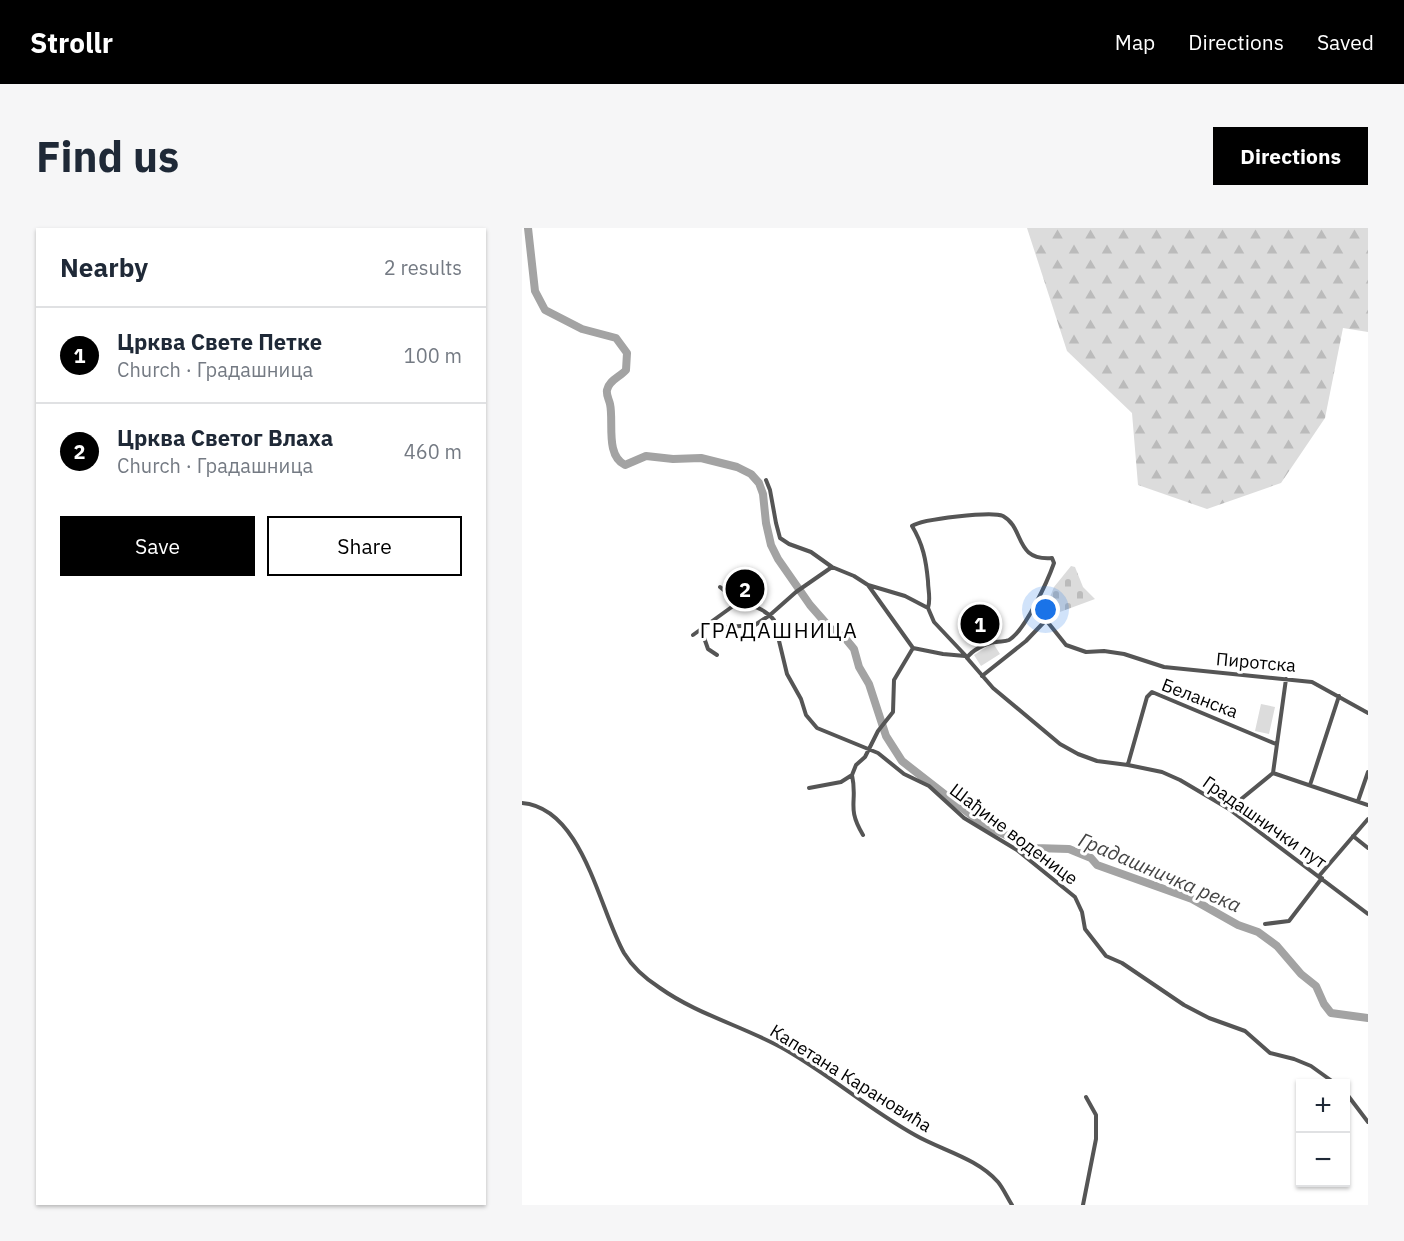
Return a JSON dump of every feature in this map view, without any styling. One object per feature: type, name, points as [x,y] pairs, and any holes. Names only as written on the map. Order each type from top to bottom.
[{"type":"street","points":[[766,480],[780,538],[814,554],[832,567],[868,585],[905,596],[928,608],[934,622],[967,657]]},
{"type":"street","points":[[868,585],[891,614],[913,648],[967,657],[993,642],[1007,642],[1015,636],[1030,615],[1049,578],[1054,560],[1039,558],[1031,554],[1024,547],[1007,519],[994,513],[926,520],[912,526],[921,540],[927,567],[931,599],[928,608]]},
{"type":"street","points":[[726,627],[755,625],[832,567]]},
{"type":"street","points":[[720,587],[740,601],[752,604],[770,615],[776,626],[783,665],[811,722],[824,732],[868,750]]},
{"type":"street","points":[[693,635],[740,601]]},
{"type":"street","name":"Пиротска","points":[[982,676],[1026,641],[1046,620],[1059,638],[1075,649],[1086,652],[1104,651],[1124,654],[1164,667],[1312,682],[1368,713]]},
{"type":"street","points":[[701,629],[708,649],[717,655]]},
{"type":"street","points":[[809,788],[841,782],[852,775],[856,765],[865,757],[878,731],[893,712],[894,680],[913,648]]},
{"type":"street","name":"Градашнички пут","points":[[967,657],[993,688],[1060,744],[1097,762],[1128,765],[1168,774],[1229,809],[1368,914]]},
{"type":"street","points":[[1229,809],[1273,773],[1286,679]]},
{"type":"street","name":"Беланска","points":[[1128,765],[1147,697],[1152,692],[1276,744]]},
{"type":"street","points":[[1310,785],[1339,696]]},
{"type":"street","name":"Шађине воденице","points":[[868,750],[878,753],[904,774],[928,786],[964,818],[1017,850],[1075,897],[1086,929],[1106,956],[1122,963],[1184,1005],[1209,1018],[1245,1031],[1270,1053],[1311,1066],[1330,1079]]},
{"type":"street","points":[[1358,801],[1368,772]]},
{"type":"street","points":[[1273,773],[1368,805]]},
{"type":"street","points":[[852,775],[855,786],[852,800],[854,817],[863,835]]},
{"type":"street","name":"Капетана Карановића","points":[[522,803],[535,804],[552,814],[568,832],[589,870],[626,955],[647,979],[685,1002],[786,1050],[832,1078],[915,1135],[976,1164],[998,1182],[1012,1205]]},
{"type":"street","points":[[1265,924],[1288,921],[1368,819]]},
{"type":"street","points":[[1353,836],[1368,848]]},
{"type":"street","points":[[1083,1205],[1096,1139],[1095,1115],[1086,1097]]},
{"type":"street","points":[[1350,1098],[1368,1122]]},
{"type":"green space","points":[[1027,228],[1368,228],[1368,332],[1343,328],[1325,418],[1281,483],[1207,509],[1138,485],[1132,413],[1067,351]]},
{"type":"green space","points":[[1071,566],[1075,567],[1083,587],[1095,599],[1049,616],[1044,612],[1054,587]]},
{"type":"green space","points":[[993,643],[1000,654],[981,666],[974,655]]},
{"type":"green space","points":[[1261,704],[1275,707],[1269,734],[1255,731]]},
{"type":"waterway","name":"Градашничка река","points":[[528,228],[535,291],[545,310],[582,329],[616,338],[627,353],[626,370],[610,384],[607,392],[611,411],[613,446],[619,460],[625,465],[646,456],[673,459],[701,458],[737,467],[751,474],[759,483],[763,494],[771,545],[778,559],[810,605],[831,629],[845,638],[854,649],[859,667],[869,684],[886,736],[902,761],[984,825],[1034,848],[1069,849],[1091,858],[1097,865],[1192,899],[1238,925],[1258,932],[1277,946],[1301,974],[1316,986],[1331,1013],[1368,1018]]},
{"type":"place","name":"Црква Светог Влаха","points":[[745,589]]},
{"type":"place","name":"Црква Свете Петке","points":[[980,624]]},
{"type":"district","name":"ГРАДАШНИЦА","points":[[779,630]]}]
